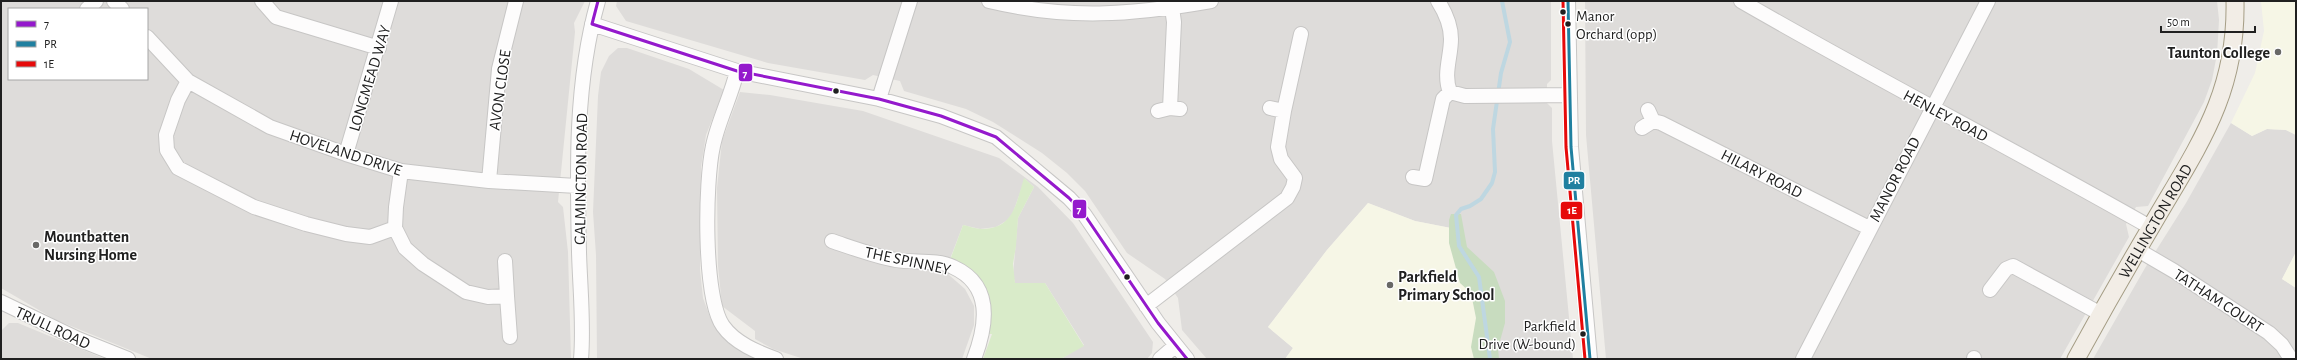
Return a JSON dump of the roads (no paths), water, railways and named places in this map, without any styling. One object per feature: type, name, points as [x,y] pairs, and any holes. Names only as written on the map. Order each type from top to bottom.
[{"type":"main road","name":"WELLINGTON ROAD","points":[[2076,359],[2202,138],[2218,106],[2227,79],[2235,32],[2235,1]]},
{"type":"street","points":[[88,8],[96,1]]},
{"type":"street","points":[[262,1],[276,17],[379,48]]},
{"type":"street","name":"LONGMEAD WAY","points":[[346,154],[379,48],[391,1]]},
{"type":"street","name":"AVON CLOSE","points":[[490,181],[499,69],[516,1]]},
{"type":"street","name":"GALMINGTON ROAD","points":[[581,359],[577,186],[582,85],[592,24],[598,1]]},
{"type":"street","points":[[879,99],[910,1]]},
{"type":"street","points":[[989,1],[1022,9],[1086,15],[1143,6],[1172,8],[1211,1]]},
{"type":"street","points":[[1438,1],[1450,28],[1451,39],[1447,77],[1450,92]]},
{"type":"street","points":[[1568,1],[1571,147],[1590,359]]},
{"type":"street","name":"HENLEY ROAD","points":[[1741,1],[1875,78],[1932,106],[2150,228]]},
{"type":"street","name":"MANOR ROAD","points":[[1804,359],[1932,106],[1988,1]]},
{"type":"street","points":[[1169,109],[1174,22],[1172,8]]},
{"type":"street","points":[[592,24],[737,71],[879,99],[942,116],[996,138],[1003,142],[1069,198],[1084,214],[1146,306],[1175,346],[1187,359]]},
{"type":"street","points":[[1146,306],[1287,198],[1293,187],[1295,178],[1281,158],[1278,148],[1277,110],[1301,34]]},
{"type":"street","name":"HOVELAND DRIVE","points":[[148,38],[188,81],[270,127],[346,154],[402,172],[490,181],[577,186]]},
{"type":"street","points":[[737,71],[713,145],[710,163],[708,218],[711,294],[723,326],[740,342],[776,359]]},
{"type":"street","points":[[188,81],[178,100],[166,135],[167,150],[178,168],[254,206],[306,224],[346,234],[370,237],[395,228]]},
{"type":"street","points":[[1450,92],[1459,96],[1569,96]]},
{"type":"street","points":[[1413,177],[1426,179],[1443,99],[1450,92]]},
{"type":"street","name":"HILARY ROAD","points":[[1648,119],[1661,123],[1772,177],[1870,228]]},
{"type":"street","points":[[402,172],[396,207],[395,228],[405,248],[466,292],[488,297],[507,296]]},
{"type":"street","name":"THE SPINNEY","points":[[832,240],[896,260],[952,267],[969,278],[982,297],[986,320],[974,359]]},
{"type":"street","name":"TATHAM COURT","points":[[2138,250],[2174,271],[2270,333],[2282,345],[2291,359]]},
{"type":"street","points":[[507,258],[507,296],[510,342]]},
{"type":"street","points":[[1990,290],[2006,269],[2013,266],[2101,314]]},
{"type":"street","name":"TRULL ROAD","points":[[2,306],[128,359]]},
{"type":"street","points":[[1160,359],[1175,346]]},
{"type":"waterway","points":[[1490,359],[1479,277],[1459,246],[1456,215],[1461,209],[1470,206],[1481,199],[1492,183],[1495,172],[1493,129],[1501,73],[1510,42],[1502,1]]},
{"type":"place","name":"Manor Orchard (opp)","points":[[1568,24]]},
{"type":"place","name":"Taunton College","points":[[2278,52]]},
{"type":"place","name":"Mountbatten Nursing Home","points":[[36,245]]},
{"type":"place","name":"Parkfield Primary School","points":[[1390,285]]},
{"type":"place","name":"Parkfield Drive (W-bound)","points":[[1583,334]]}]
